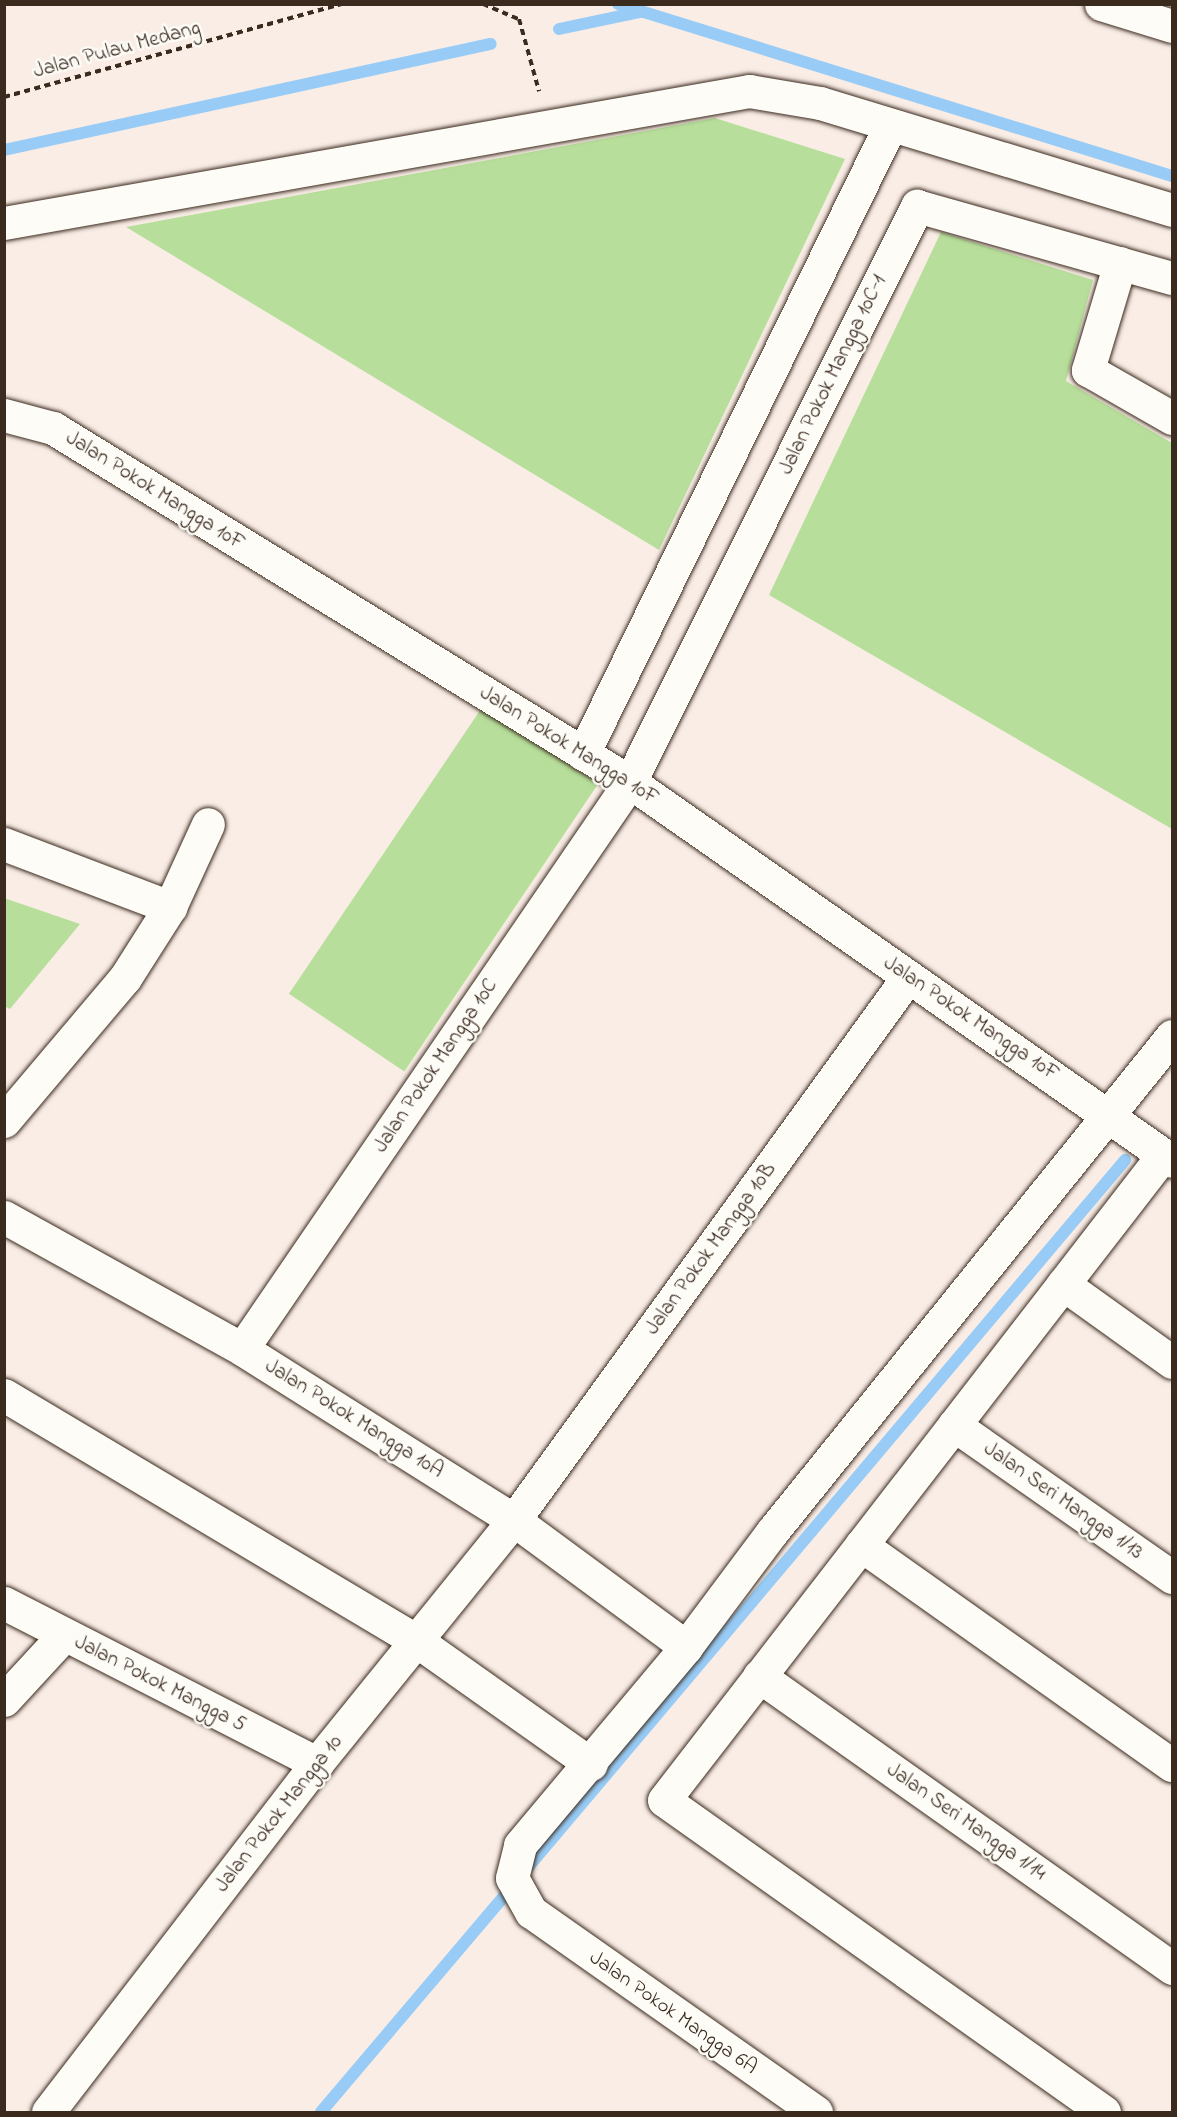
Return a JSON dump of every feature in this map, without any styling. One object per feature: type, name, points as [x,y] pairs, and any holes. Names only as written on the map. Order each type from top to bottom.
[{"type":"street","points":[[1101,4],[1173,26]]},
{"type":"street","points":[[4,223],[749,91],[820,103],[889,128],[1173,210]]},
{"type":"street","points":[[583,754],[889,128]]},
{"type":"street","name":"Jalan Pokok Mangga 10C-1","points":[[630,782],[917,206],[1173,278]]},
{"type":"street","points":[[1120,263],[1088,370],[1173,418]]},
{"type":"street","name":"Jalan Pokok Mangga 10F","points":[[4,415],[53,428],[630,782],[908,977],[1112,1115],[1168,1158]]},
{"type":"street","name":"Jalan Pokok Mangga 10C","points":[[242,1349],[630,782]]},
{"type":"street","points":[[4,1121],[125,978],[170,907],[208,824]]},
{"type":"street","points":[[4,844],[170,907]]},
{"type":"street","name":"Jalan Pokok Mangga 10B","points":[[514,1520],[908,977]]},
{"type":"street","points":[[4,1395],[417,1641],[591,1764],[686,1647],[772,1532],[1112,1115],[1173,1036]]},
{"type":"street","points":[[1104,2112],[664,1800],[1063,1284],[1168,1158]]},
{"type":"street","name":"Jalan Pokok Mangga 10A","points":[[4,1218],[242,1349],[514,1520],[686,1647]]},
{"type":"street","points":[[1063,1284],[1173,1362]]},
{"type":"street","name":"Jalan Seri Mangga 1/13","points":[[954,1425],[1173,1577]]},
{"type":"street","name":"Jalan Pokok Mangga 10","points":[[48,2112],[317,1763],[514,1520]]},
{"type":"street","points":[[861,1545],[1173,1765]]},
{"type":"street","name":"Jalan Pokok Mangga 5","points":[[4,1603],[63,1636],[317,1763]]},
{"type":"street","points":[[4,1700],[63,1636]]},
{"type":"street","name":"Jalan Seri Mangga 1/14","points":[[759,1676],[1173,1968]]},
{"type":"street","name":"Jalan Pokok Mangga 6A","points":[[591,1764],[520,1845],[521,1897],[816,2112]]},
{"type":"path","name":"Jalan Pulau Medang","points":[[4,97],[342,4]]},
{"type":"path","points":[[483,4],[519,19],[547,125]]},
{"type":"green space","points":[[715,118],[845,159],[659,550],[126,227]]},
{"type":"green space","points":[[941,232],[1093,280],[1066,381],[1172,443],[1172,829],[769,595]]},
{"type":"green space","points":[[483,706],[598,784],[404,1071],[289,994]]},
{"type":"green space","points":[[4,898],[80,924],[10,1009],[4,1006]]},
{"type":"waterway","points":[[618,4],[1172,176]]},
{"type":"waterway","points":[[559,29],[640,12]]},
{"type":"waterway","points":[[4,150],[491,44]]},
{"type":"waterway","points":[[524,1872],[1125,1160]]},
{"type":"waterway","points":[[321,2112],[513,1886]]}]
